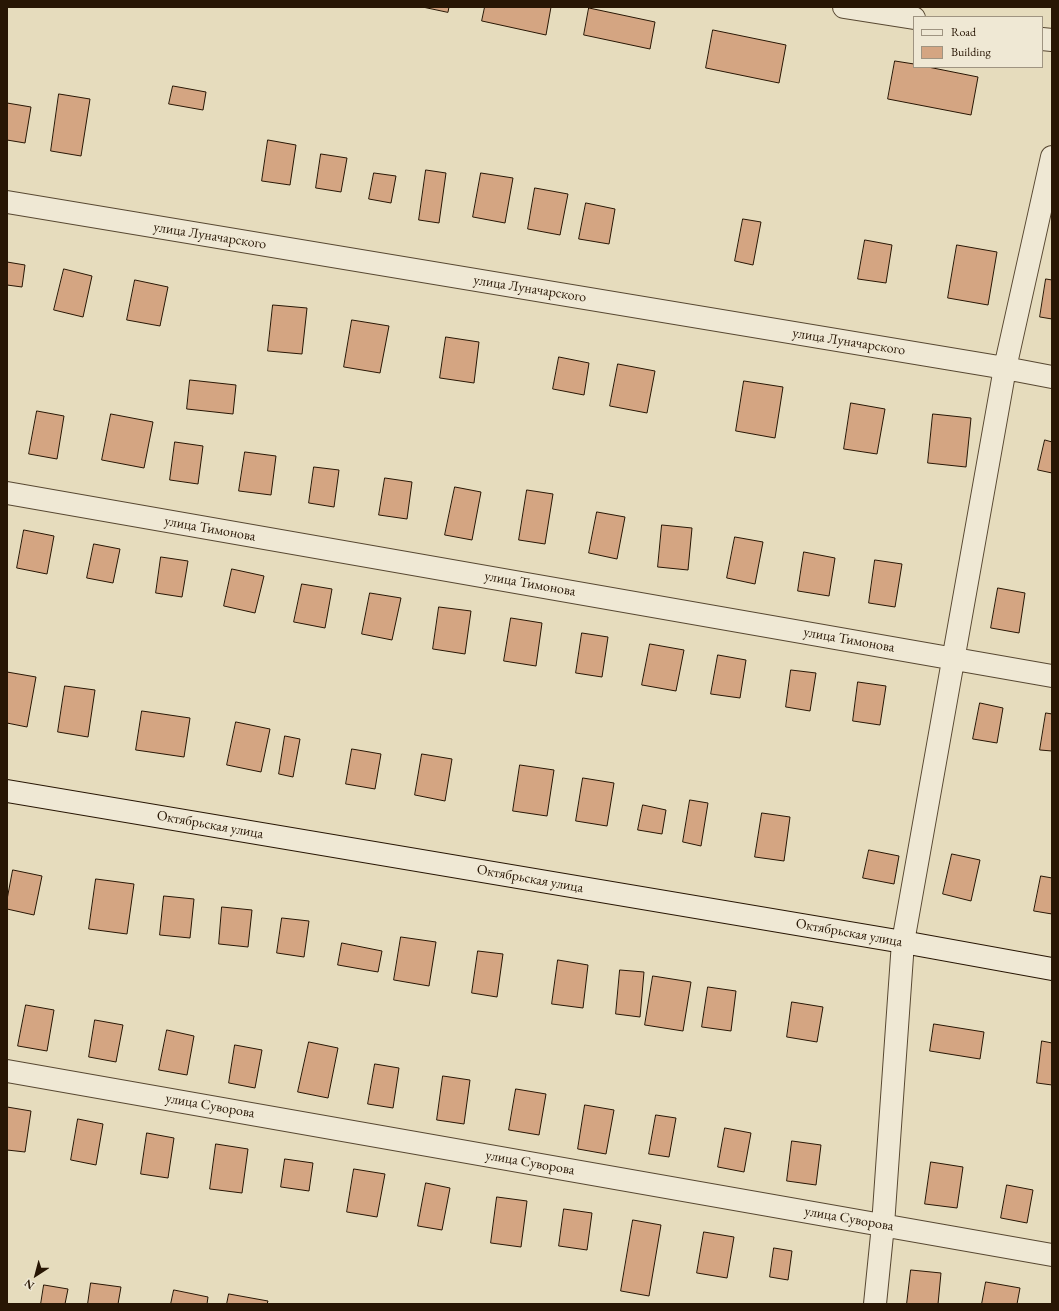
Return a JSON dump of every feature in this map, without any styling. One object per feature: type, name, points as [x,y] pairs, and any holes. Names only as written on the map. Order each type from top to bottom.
[{"type":"street","points":[[844,7],[913,18]]},
{"type":"street","points":[[875,1304],[883,1225],[903,942],[1005,368],[1052,157]]},
{"type":"street","name":"улица Луначарского","points":[[7,202],[1052,377]]},
{"type":"street","name":"улица Тимонова","points":[[7,493],[1052,676]]},
{"type":"street","name":"Октябрьская улица","points":[[7,791],[903,942],[1052,969]]},
{"type":"street","name":"улица Суворова","points":[[7,1070],[1052,1255]]},
{"type":"building","points":[[423,7],[449,7],[448,12]]},
{"type":"building","points":[[485,7],[551,7],[546,35],[482,21]]},
{"type":"building","points":[[589,8],[655,22],[650,49],[584,35]]},
{"type":"building","points":[[713,30],[786,45],[779,83],[706,68]]},
{"type":"building","points":[[895,61],[913,64],[913,68],[933,68],[978,77],[971,115],[888,99]]},
{"type":"building","points":[[173,86],[206,92],[203,110],[169,104]]},
{"type":"building","points":[[59,94],[90,99],[81,156],[51,151]]},
{"type":"building","points":[[7,103],[31,107],[25,143],[7,140]]},
{"type":"building","points":[[268,140],[296,145],[290,185],[262,181]]},
{"type":"building","points":[[321,154],[347,158],[341,192],[316,188]]},
{"type":"building","points":[[426,170],[446,173],[439,223],[419,220]]},
{"type":"building","points":[[374,173],[396,176],[391,203],[369,199]]},
{"type":"building","points":[[481,173],[513,178],[505,223],[473,217]]},
{"type":"building","points":[[535,188],[568,194],[560,235],[528,229]]},
{"type":"building","points":[[586,203],[615,209],[609,244],[579,239]]},
{"type":"building","points":[[743,219],[761,222],[753,265],[735,261]]},
{"type":"building","points":[[865,240],[892,245],[886,283],[858,279]]},
{"type":"building","points":[[957,245],[997,252],[988,305],[948,298]]},
{"type":"building","points":[[7,262],[25,265],[22,287],[7,285]]},
{"type":"building","points":[[64,269],[92,276],[83,317],[54,310]]},
{"type":"building","points":[[1046,279],[1052,280],[1052,319],[1040,317]]},
{"type":"building","points":[[135,280],[168,287],[160,326],[127,320]]},
{"type":"building","points":[[273,305],[307,308],[302,354],[268,351]]},
{"type":"building","points":[[352,320],[389,326],[380,373],[344,367]]},
{"type":"building","points":[[446,337],[479,342],[474,383],[440,378]]},
{"type":"building","points":[[559,357],[589,363],[584,395],[553,389]]},
{"type":"building","points":[[618,364],[655,371],[647,413],[610,406]]},
{"type":"building","points":[[190,380],[236,385],[233,414],[187,409]]},
{"type":"building","points":[[744,381],[783,387],[775,438],[736,431]]},
{"type":"building","points":[[851,403],[885,409],[877,454],[844,449]]},
{"type":"building","points":[[37,411],[64,416],[57,459],[29,454]]},
{"type":"building","points":[[111,414],[153,422],[144,468],[102,460]]},
{"type":"building","points":[[933,414],[971,418],[966,467],[928,463]]},
{"type":"building","points":[[1045,440],[1052,442],[1052,473],[1038,470]]},
{"type":"building","points":[[175,442],[203,446],[198,484],[170,480]]},
{"type":"building","points":[[245,452],[276,456],[271,495],[239,491]]},
{"type":"building","points":[[314,467],[339,470],[334,507],[309,503]]},
{"type":"building","points":[[385,478],[412,482],[407,519],[379,515]]},
{"type":"building","points":[[455,487],[481,492],[472,540],[445,535]]},
{"type":"building","points":[[527,490],[553,494],[545,544],[519,540]]},
{"type":"building","points":[[597,512],[625,517],[617,559],[589,553]]},
{"type":"building","points":[[662,525],[692,528],[688,570],[658,567]]},
{"type":"building","points":[[24,530],[54,536],[47,574],[17,568]]},
{"type":"building","points":[[735,537],[763,542],[755,584],[727,578]]},
{"type":"building","points":[[94,544],[120,549],[113,583],[87,578]]},
{"type":"building","points":[[804,552],[835,558],[829,596],[798,591]]},
{"type":"building","points":[[161,557],[188,561],[182,597],[156,593]]},
{"type":"building","points":[[875,560],[902,564],[895,607],[869,603]]},
{"type":"building","points":[[232,569],[264,576],[255,613],[224,606]]},
{"type":"building","points":[[302,584],[332,589],[325,628],[294,622]]},
{"type":"building","points":[[998,588],[1025,593],[1019,633],[991,628]]},
{"type":"building","points":[[370,593],[401,598],[392,640],[362,634]]},
{"type":"building","points":[[439,607],[471,611],[465,654],[433,649]]},
{"type":"building","points":[[511,618],[542,623],[536,666],[504,661]]},
{"type":"building","points":[[582,633],[608,637],[602,677],[576,673]]},
{"type":"building","points":[[650,644],[684,650],[676,691],[642,685]]},
{"type":"building","points":[[718,655],[746,660],[740,698],[711,694]]},
{"type":"building","points":[[791,670],[816,673],[810,711],[786,707]]},
{"type":"building","points":[[7,672],[36,677],[27,727],[7,723]]},
{"type":"building","points":[[858,682],[886,686],[880,725],[853,721]]},
{"type":"building","points":[[65,686],[95,690],[88,737],[58,732]]},
{"type":"building","points":[[980,703],[1003,708],[997,743],[973,739]]},
{"type":"building","points":[[142,711],[190,718],[184,757],[136,750]]},
{"type":"building","points":[[1046,713],[1052,714],[1052,751],[1040,750]]},
{"type":"building","points":[[236,722],[270,729],[261,772],[227,765]]},
{"type":"building","points":[[285,736],[300,739],[293,777],[279,774]]},
{"type":"building","points":[[352,749],[381,754],[375,789],[346,784]]},
{"type":"building","points":[[422,754],[452,759],[445,801],[415,795]]},
{"type":"building","points":[[520,765],[554,770],[547,816],[513,811]]},
{"type":"building","points":[[583,778],[614,783],[607,826],[576,821]]},
{"type":"building","points":[[690,800],[708,803],[701,846],[683,842]]},
{"type":"building","points":[[643,805],[666,810],[662,834],[638,830]]},
{"type":"building","points":[[762,813],[790,817],[784,861],[755,857]]},
{"type":"building","points":[[869,850],[899,856],[894,884],[863,878]]},
{"type":"building","points":[[952,854],[980,860],[971,901],[943,894]]},
{"type":"building","points":[[13,870],[42,876],[34,915],[7,909],[7,900]]},
{"type":"building","points":[[1041,876],[1052,878],[1052,914],[1034,911]]},
{"type":"building","points":[[96,879],[134,884],[127,934],[89,929]]},
{"type":"building","points":[[164,896],[194,899],[190,938],[160,935]]},
{"type":"building","points":[[222,907],[252,910],[248,947],[219,944]]},
{"type":"building","points":[[282,918],[309,921],[304,957],[277,953]]},
{"type":"building","points":[[401,937],[436,942],[429,986],[394,980]]},
{"type":"building","points":[[342,943],[382,951],[378,972],[338,965]]},
{"type":"building","points":[[478,951],[503,954],[497,997],[472,993]]},
{"type":"building","points":[[558,960],[588,965],[583,1008],[552,1004]]},
{"type":"building","points":[[620,970],[644,972],[640,1017],[616,1014]]},
{"type":"building","points":[[653,976],[691,982],[683,1031],[645,1025]]},
{"type":"building","points":[[708,987],[736,991],[731,1031],[702,1027]]},
{"type":"building","points":[[792,1002],[823,1007],[817,1042],[787,1037]]},
{"type":"building","points":[[26,1005],[54,1010],[47,1051],[18,1046]]},
{"type":"building","points":[[95,1020],[123,1025],[116,1062],[89,1057]]},
{"type":"building","points":[[934,1024],[984,1032],[980,1059],[930,1051]]},
{"type":"building","points":[[167,1030],[194,1036],[187,1075],[159,1070]]},
{"type":"building","points":[[1042,1041],[1052,1043],[1052,1085],[1037,1083]]},
{"type":"building","points":[[309,1042],[338,1048],[328,1098],[298,1092]]},
{"type":"building","points":[[235,1045],[262,1050],[255,1088],[229,1083]]},
{"type":"building","points":[[375,1064],[399,1068],[393,1108],[368,1104]]},
{"type":"building","points":[[443,1076],[470,1080],[464,1124],[437,1120]]},
{"type":"building","points":[[516,1089],[546,1094],[539,1135],[509,1130]]},
{"type":"building","points":[[585,1105],[614,1110],[606,1154],[578,1149]]},
{"type":"building","points":[[7,1107],[31,1111],[25,1152],[7,1150]]},
{"type":"building","points":[[656,1115],[676,1118],[669,1157],[649,1154]]},
{"type":"building","points":[[78,1119],[103,1124],[96,1165],[71,1160]]},
{"type":"building","points":[[725,1128],[751,1133],[744,1172],[718,1167]]},
{"type":"building","points":[[147,1133],[174,1138],[168,1178],[141,1174]]},
{"type":"building","points":[[792,1141],[821,1145],[816,1185],[787,1181]]},
{"type":"building","points":[[216,1144],[248,1149],[242,1193],[210,1189]]},
{"type":"building","points":[[285,1159],[313,1163],[309,1191],[281,1187]]},
{"type":"building","points":[[931,1162],[963,1167],[957,1208],[925,1204]]},
{"type":"building","points":[[354,1169],[385,1174],[377,1217],[347,1212]]},
{"type":"building","points":[[426,1183],[450,1188],[442,1230],[418,1226]]},
{"type":"building","points":[[1007,1185],[1033,1190],[1027,1223],[1001,1218]]},
{"type":"building","points":[[497,1197],[527,1201],[521,1247],[491,1243]]},
{"type":"building","points":[[564,1209],[592,1213],[587,1250],[559,1246]]},
{"type":"building","points":[[633,1220],[661,1225],[649,1296],[621,1291]]},
{"type":"building","points":[[704,1232],[734,1237],[727,1278],[697,1273]]},
{"type":"building","points":[[774,1248],[792,1251],[788,1280],[770,1277]]},
{"type":"building","points":[[911,1270],[941,1273],[938,1304],[907,1304]]},
{"type":"building","points":[[986,1282],[1020,1288],[1017,1304],[982,1304]]},
{"type":"building","points":[[91,1283],[121,1287],[118,1304],[88,1304]]},
{"type":"building","points":[[44,1285],[68,1289],[65,1304],[41,1304]]},
{"type":"building","points":[[174,1290],[208,1297],[207,1304],[171,1304]]},
{"type":"building","points":[[229,1294],[268,1301],[267,1304],[227,1304]]}]
